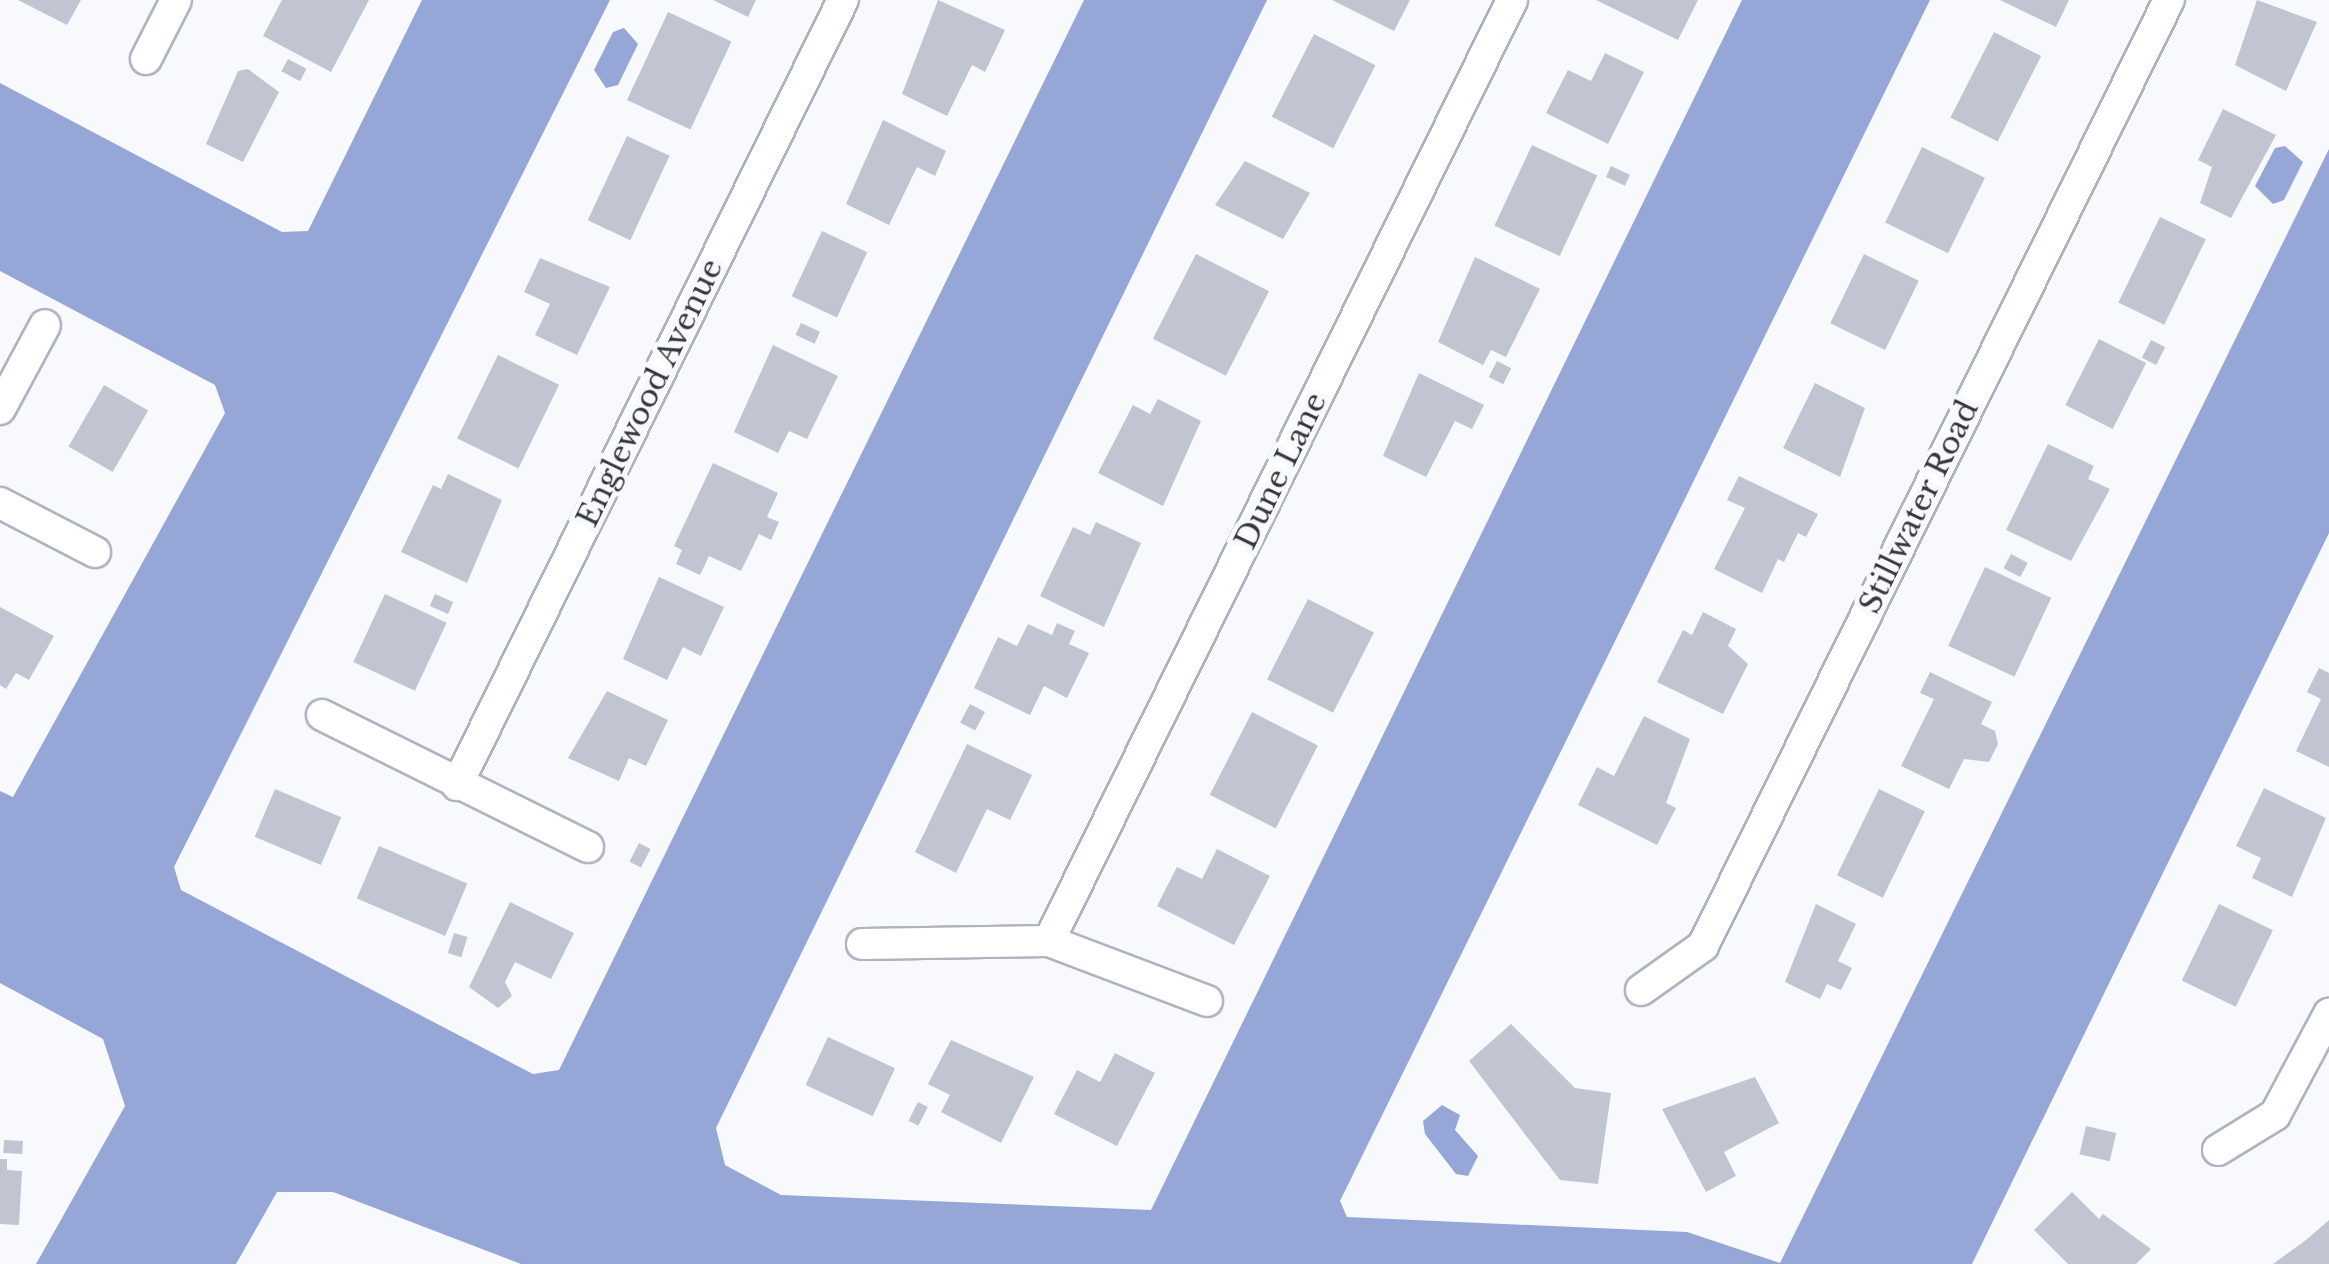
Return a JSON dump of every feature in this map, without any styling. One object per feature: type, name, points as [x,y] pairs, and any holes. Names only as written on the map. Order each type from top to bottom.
[{"type":"street","points":[[146,59],[176,0]]},
{"type":"street","name":"Englewood Avenue","points":[[457,785],[843,0]]},
{"type":"street","name":"Dune Lane","points":[[1049,941],[1512,0]]},
{"type":"street","name":"Stillwater Road","points":[[1641,990],[1703,946],[2169,0]]},
{"type":"street","points":[[0,408],[46,325]]},
{"type":"street","points":[[0,503],[95,552]]},
{"type":"street","points":[[322,715],[588,848]]},
{"type":"street","points":[[862,944],[1049,941],[1207,1001]]},
{"type":"street","points":[[2218,1150],[2275,1115],[2329,1014]]},
{"type":"water","points":[[422,0],[610,0],[174,867],[181,890],[533,1074],[559,1070],[1084,0],[1267,0],[716,1128],[725,1165],[781,1195],[1151,1210],[1742,0],[1930,0],[1340,1201],[1347,1217],[1687,1232],[1780,1263],[2329,149],[2329,533],[1972,1264],[521,1264],[333,1192],[277,1192],[236,1264],[36,1264],[125,1106],[103,1039],[0,983],[0,791],[13,797],[225,413],[215,385],[0,271],[0,83],[282,232],[308,231]]},
{"type":"water","points":[[624,28],[638,44],[618,85],[606,88],[594,70],[613,32]]},
{"type":"water","points":[[2285,146],[2303,162],[2284,200],[2273,204],[2255,186],[2275,148]]},
{"type":"water","points":[[1442,1105],[1460,1115],[1455,1130],[1478,1156],[1468,1176],[1456,1174],[1425,1134],[1423,1121]]},
{"type":"building","points":[[18,0],[81,0],[67,25]]},
{"type":"building","points":[[282,0],[369,0],[331,72],[263,36]]},
{"type":"building","points":[[713,0],[756,0],[748,17]]},
{"type":"building","points":[[938,0],[1005,30],[985,72],[972,65],[947,116],[902,94]]},
{"type":"building","points":[[1332,0],[1410,0],[1394,31]]},
{"type":"building","points":[[1596,0],[1698,0],[1678,40]]},
{"type":"building","points":[[2000,0],[2069,0],[2056,27]]},
{"type":"building","points":[[2257,0],[2317,22],[2286,91],[2235,65]]},
{"type":"building","points":[[668,12],[731,42],[690,129],[627,100]]},
{"type":"building","points":[[1994,32],[2041,56],[1998,142],[1950,118]]},
{"type":"building","points":[[1314,34],[1375,65],[1333,148],[1272,117]]},
{"type":"building","points":[[1605,53],[1644,72],[1608,144],[1546,113],[1568,70],[1591,81]]},
{"type":"building","points":[[288,59],[307,69],[300,81],[281,71]]},
{"type":"building","points":[[248,69],[279,92],[243,162],[206,144],[238,71]]},
{"type":"building","points":[[2223,109],[2276,135],[2231,218],[2200,203],[2212,167],[2198,160]]},
{"type":"building","points":[[883,120],[946,151],[935,176],[917,167],[889,225],[846,204]]},
{"type":"building","points":[[627,136],[670,156],[630,240],[588,220]]},
{"type":"building","points":[[1532,145],[1597,175],[1560,256],[1494,226]]},
{"type":"building","points":[[1922,147],[1985,178],[1948,253],[1885,222]]},
{"type":"building","points":[[1245,161],[1310,193],[1283,239],[1215,205]]},
{"type":"building","points":[[1611,166],[1630,175],[1625,186],[1606,177]]},
{"type":"building","points":[[2160,217],[2206,239],[2164,325],[2118,302]]},
{"type":"building","points":[[822,231],[867,252],[837,317],[792,296]]},
{"type":"building","points":[[1196,254],[1269,291],[1226,376],[1153,339]]},
{"type":"building","points":[[1864,254],[1919,281],[1885,350],[1830,323]]},
{"type":"building","points":[[1475,257],[1540,289],[1506,357],[1491,350],[1483,365],[1438,342]]},
{"type":"building","points":[[540,258],[610,287],[577,355],[535,335],[550,304],[524,292]]},
{"type":"building","points":[[801,323],[820,332],[815,344],[796,335]]},
{"type":"building","points":[[2099,339],[2146,363],[2113,429],[2065,405]]},
{"type":"building","points":[[2151,340],[2165,347],[2156,365],[2142,358]]},
{"type":"building","points":[[773,345],[838,376],[807,439],[789,431],[778,453],[734,432]]},
{"type":"building","points":[[498,355],[559,385],[518,468],[457,439]]},
{"type":"building","points":[[1497,361],[1511,368],[1503,384],[1489,377]]},
{"type":"building","points":[[1419,373],[1484,405],[1472,429],[1455,421],[1426,477],[1383,456]]},
{"type":"building","points":[[1815,383],[1865,408],[1840,477],[1783,448]]},
{"type":"building","points":[[104,385],[148,410],[113,472],[68,446]]},
{"type":"building","points":[[1158,399],[1201,421],[1163,506],[1098,473],[1133,405],[1150,414]]},
{"type":"building","points":[[2048,444],[2094,466],[2088,479],[2110,489],[2071,561],[2006,530]]},
{"type":"building","points":[[713,463],[778,493],[767,517],[779,522],[771,540],[759,534],[741,571],[709,556],[700,575],[676,564],[682,550],[674,546]]},
{"type":"building","points":[[448,474],[502,500],[467,583],[401,552],[433,485],[441,489]]},
{"type":"building","points":[[1739,476],[1818,514],[1806,537],[1798,533],[1784,562],[1778,559],[1762,593],[1714,569],[1745,508],[1727,500]]},
{"type":"building","points":[[1096,522],[1141,543],[1104,627],[1040,596],[1073,527],[1090,535]]},
{"type":"building","points":[[2011,554],[2028,563],[2020,577],[2003,568]]},
{"type":"building","points":[[1985,567],[2051,598],[2014,677],[1948,646]]},
{"type":"building","points":[[659,577],[724,607],[701,656],[683,647],[667,680],[623,659]]},
{"type":"building","points":[[385,594],[447,623],[415,691],[353,662]]},
{"type":"building","points":[[435,594],[453,602],[448,614],[430,606]]},
{"type":"building","points":[[1308,599],[1374,633],[1333,713],[1267,679]]},
{"type":"building","points":[[0,607],[54,636],[29,680],[16,673],[6,689],[0,685]]},
{"type":"building","points":[[1703,612],[1736,629],[1728,646],[1748,664],[1723,714],[1657,682],[1683,630],[1692,635]]},
{"type":"building","points":[[1057,623],[1075,631],[1069,644],[1089,653],[1067,698],[1044,686],[1030,715],[974,688],[998,637],[1017,646],[1028,624],[1052,635]]},
{"type":"building","points":[[2319,668],[2329,673],[2329,767],[2296,751],[2321,699],[2307,692]]},
{"type":"building","points":[[1930,672],[1992,702],[1981,724],[1995,731],[1998,744],[1989,762],[1964,759],[1949,789],[1901,766],[1934,699],[1920,693]]},
{"type":"building","points":[[607,691],[668,720],[646,766],[629,758],[619,781],[568,758]]},
{"type":"building","points":[[970,704],[985,712],[975,731],[960,723]]},
{"type":"building","points":[[1252,712],[1318,746],[1276,828],[1210,795]]},
{"type":"building","points":[[1644,716],[1690,739],[1666,803],[1676,808],[1657,845],[1578,805],[1597,767],[1614,776]]},
{"type":"building","points":[[967,744],[1032,775],[1010,820],[987,809],[956,873],[915,852]]},
{"type":"building","points":[[2264,788],[2326,818],[2292,897],[2252,878],[2261,858],[2236,846]]},
{"type":"building","points":[[275,789],[341,817],[321,865],[255,837]]},
{"type":"building","points":[[1879,789],[1925,811],[1883,898],[1837,875]]},
{"type":"building","points":[[639,843],[651,849],[641,868],[629,862]]},
{"type":"building","points":[[379,846],[467,884],[445,936],[357,898]]},
{"type":"building","points":[[1217,849],[1270,876],[1234,945],[1157,906],[1177,867],[1202,879]]},
{"type":"building","points":[[510,902],[574,933],[551,979],[515,962],[505,982],[512,996],[498,1008],[469,987]]},
{"type":"building","points":[[1816,904],[1856,924],[1838,961],[1852,968],[1841,990],[1827,984],[1820,999],[1785,982]]},
{"type":"building","points":[[2219,904],[2273,930],[2236,1007],[2182,980]]},
{"type":"building","points":[[454,933],[467,937],[461,957],[448,953]]},
{"type":"building","points":[[1511,1024],[1575,1088],[1611,1093],[1598,1184],[1560,1180],[1469,1061]]},
{"type":"building","points":[[828,1037],[895,1068],[873,1116],[806,1085]]},
{"type":"building","points":[[951,1040],[1034,1077],[1001,1143],[941,1112],[950,1095],[928,1084]]},
{"type":"building","points":[[1115,1053],[1155,1073],[1117,1146],[1054,1114],[1077,1070],[1100,1082]]},
{"type":"building","points":[[1755,1077],[1779,1123],[1724,1152],[1736,1176],[1706,1192],[1662,1109]]},
{"type":"building","points":[[918,1102],[928,1107],[918,1126],[908,1121]]},
{"type":"building","points":[[2086,1126],[2116,1133],[2110,1161],[2079,1154]]},
{"type":"building","points":[[4,1140],[23,1141],[22,1154],[3,1153]]},
{"type":"building","points":[[0,1159],[7,1159],[7,1170],[22,1171],[19,1225],[0,1224]]},
{"type":"building","points":[[2072,1192],[2099,1219],[2103,1214],[2151,1249],[2136,1264],[2068,1264],[2034,1230]]},
{"type":"building","points":[[2329,1220],[2329,1264],[2273,1264],[2306,1240]]}]
